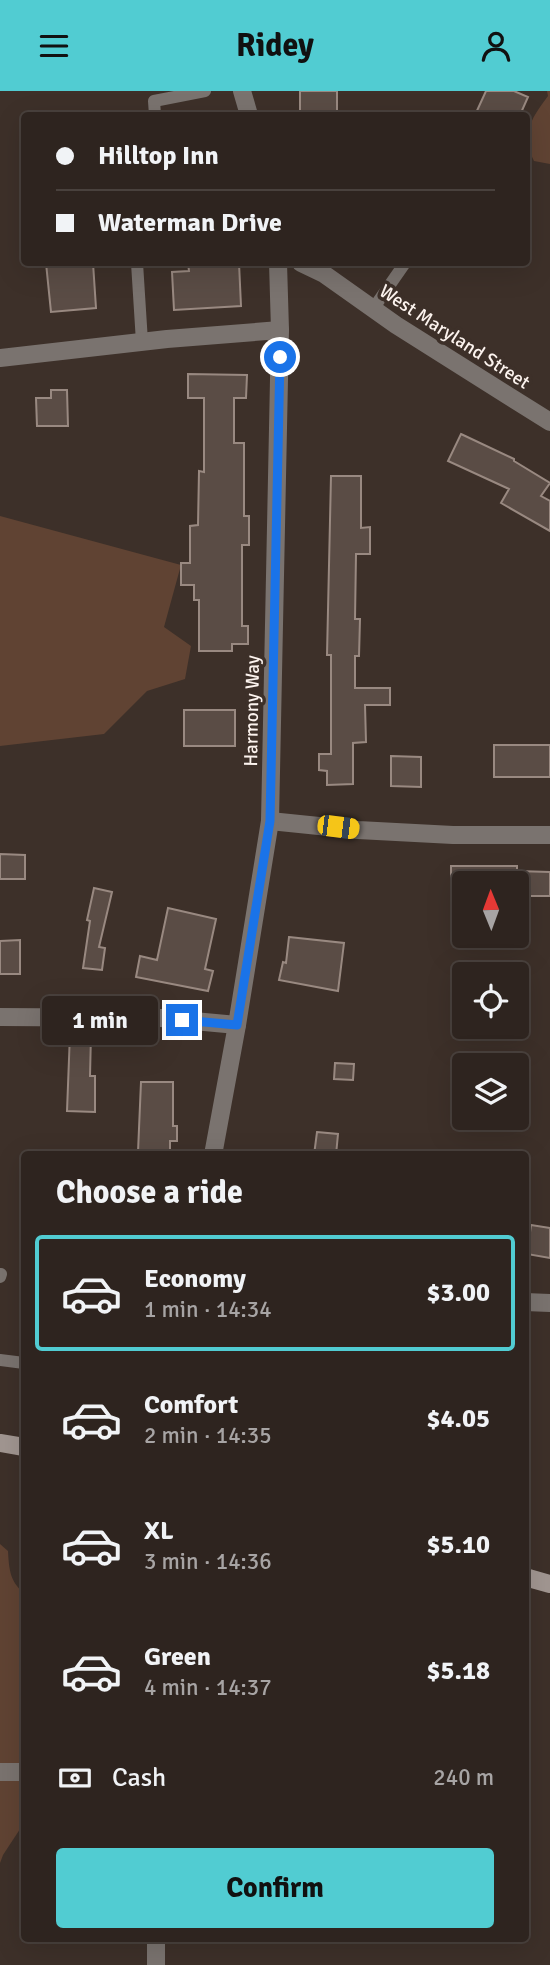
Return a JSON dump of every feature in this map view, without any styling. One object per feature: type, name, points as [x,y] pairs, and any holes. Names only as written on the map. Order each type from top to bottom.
[{"type":"main road","points":[[0,1443],[21,1446]]},
{"type":"main road","points":[[529,1578],[550,1584]]},
{"type":"street","points":[[242,91],[248,112]]},
{"type":"street","name":"Harmony Way","points":[[214,1151],[270,821],[280,330],[278,266]]},
{"type":"street","name":"West Maryland Street","points":[[322,267],[373,309],[550,422]]},
{"type":"street","points":[[0,358],[280,330]]},
{"type":"street","points":[[270,821],[358,830],[453,835],[550,835]]},
{"type":"street","points":[[0,1017],[161,1018],[237,1025]]},
{"type":"street","points":[[529,1302],[550,1303]]},
{"type":"street","points":[[0,1772],[21,1772]]},
{"type":"street","points":[[156,1942],[156,1965]]},
{"type":"lane","points":[[155,112],[154,101],[205,91]]},
{"type":"lane","points":[[137,266],[142,342]]},
{"type":"lane","points":[[373,309],[403,266]]},
{"type":"lane","points":[[0,1360],[21,1363]]},
{"type":"shaded area","points":[[547,91],[550,91],[550,164],[534,161],[530,151],[530,126],[548,96]]},
{"type":"shaded area","points":[[0,516],[181,565],[164,627],[191,646],[185,679],[147,691],[104,734],[0,746]]},
{"type":"shaded area","points":[[0,1544],[8,1551],[11,1575],[21,1590],[21,1828],[0,1863]]},
{"type":"building","points":[[300,91],[337,91],[337,112],[300,112]]},
{"type":"building","points":[[486,91],[514,91],[528,97],[521,112],[476,112]]},
{"type":"building","points":[[46,266],[93,266],[96,308],[51,312]]},
{"type":"building","points":[[188,266],[239,266],[241,306],[174,310],[172,272],[189,271]]},
{"type":"building","points":[[188,374],[247,375],[246,398],[234,398],[234,443],[244,443],[244,516],[249,516],[249,545],[242,545],[242,626],[248,626],[248,644],[232,644],[232,651],[199,651],[199,600],[194,600],[194,585],[181,585],[181,563],[190,563],[190,526],[198,525],[199,471],[204,472],[204,398],[188,398]]},
{"type":"building","points":[[51,390],[67,390],[68,426],[37,426],[36,398],[51,398]]},
{"type":"building","points":[[461,434],[514,459],[550,483],[541,496],[550,501],[550,531],[501,503],[509,489],[448,461]]},
{"type":"building","points":[[331,476],[361,476],[361,528],[370,527],[370,554],[356,554],[355,619],[360,619],[359,656],[355,656],[355,688],[390,688],[390,705],[365,705],[366,742],[353,743],[353,784],[327,785],[327,771],[319,770],[319,754],[331,754],[331,655],[327,655]]},
{"type":"building","points":[[184,710],[235,710],[235,746],[184,746]]},
{"type":"building","points":[[494,745],[550,745],[550,777],[494,777]]},
{"type":"building","points":[[391,756],[421,757],[421,787],[391,786]]},
{"type":"building","points":[[0,854],[25,855],[25,879],[0,879]]},
{"type":"building","points":[[451,866],[517,866],[517,871],[452,871],[451,884]]},
{"type":"building","points":[[529,871],[550,872],[550,896],[529,896]]},
{"type":"building","points":[[94,888],[112,892],[99,947],[105,948],[102,970],[83,968],[90,921],[87,920]]},
{"type":"building","points":[[168,908],[216,919],[205,969],[213,971],[208,991],[136,977],[140,956],[157,960]]},
{"type":"building","points":[[289,937],[344,943],[338,991],[279,980],[283,962],[286,963]]},
{"type":"building","points":[[20,940],[20,974],[0,974],[0,941]]},
{"type":"building","points":[[70,1033],[91,1034],[90,1076],[95,1076],[95,1112],[67,1111]]},
{"type":"building","points":[[335,1063],[354,1064],[353,1080],[334,1079]]},
{"type":"building","points":[[141,1082],[173,1082],[173,1126],[177,1126],[177,1141],[170,1141],[170,1151],[138,1151]]},
{"type":"building","points":[[317,1132],[338,1134],[336,1151],[315,1151]]},
{"type":"building","points":[[531,1225],[550,1228],[550,1258],[529,1254]]},
{"type":"route","points":[[182,1020],[237,1025],[270,821],[280,357]]}]
